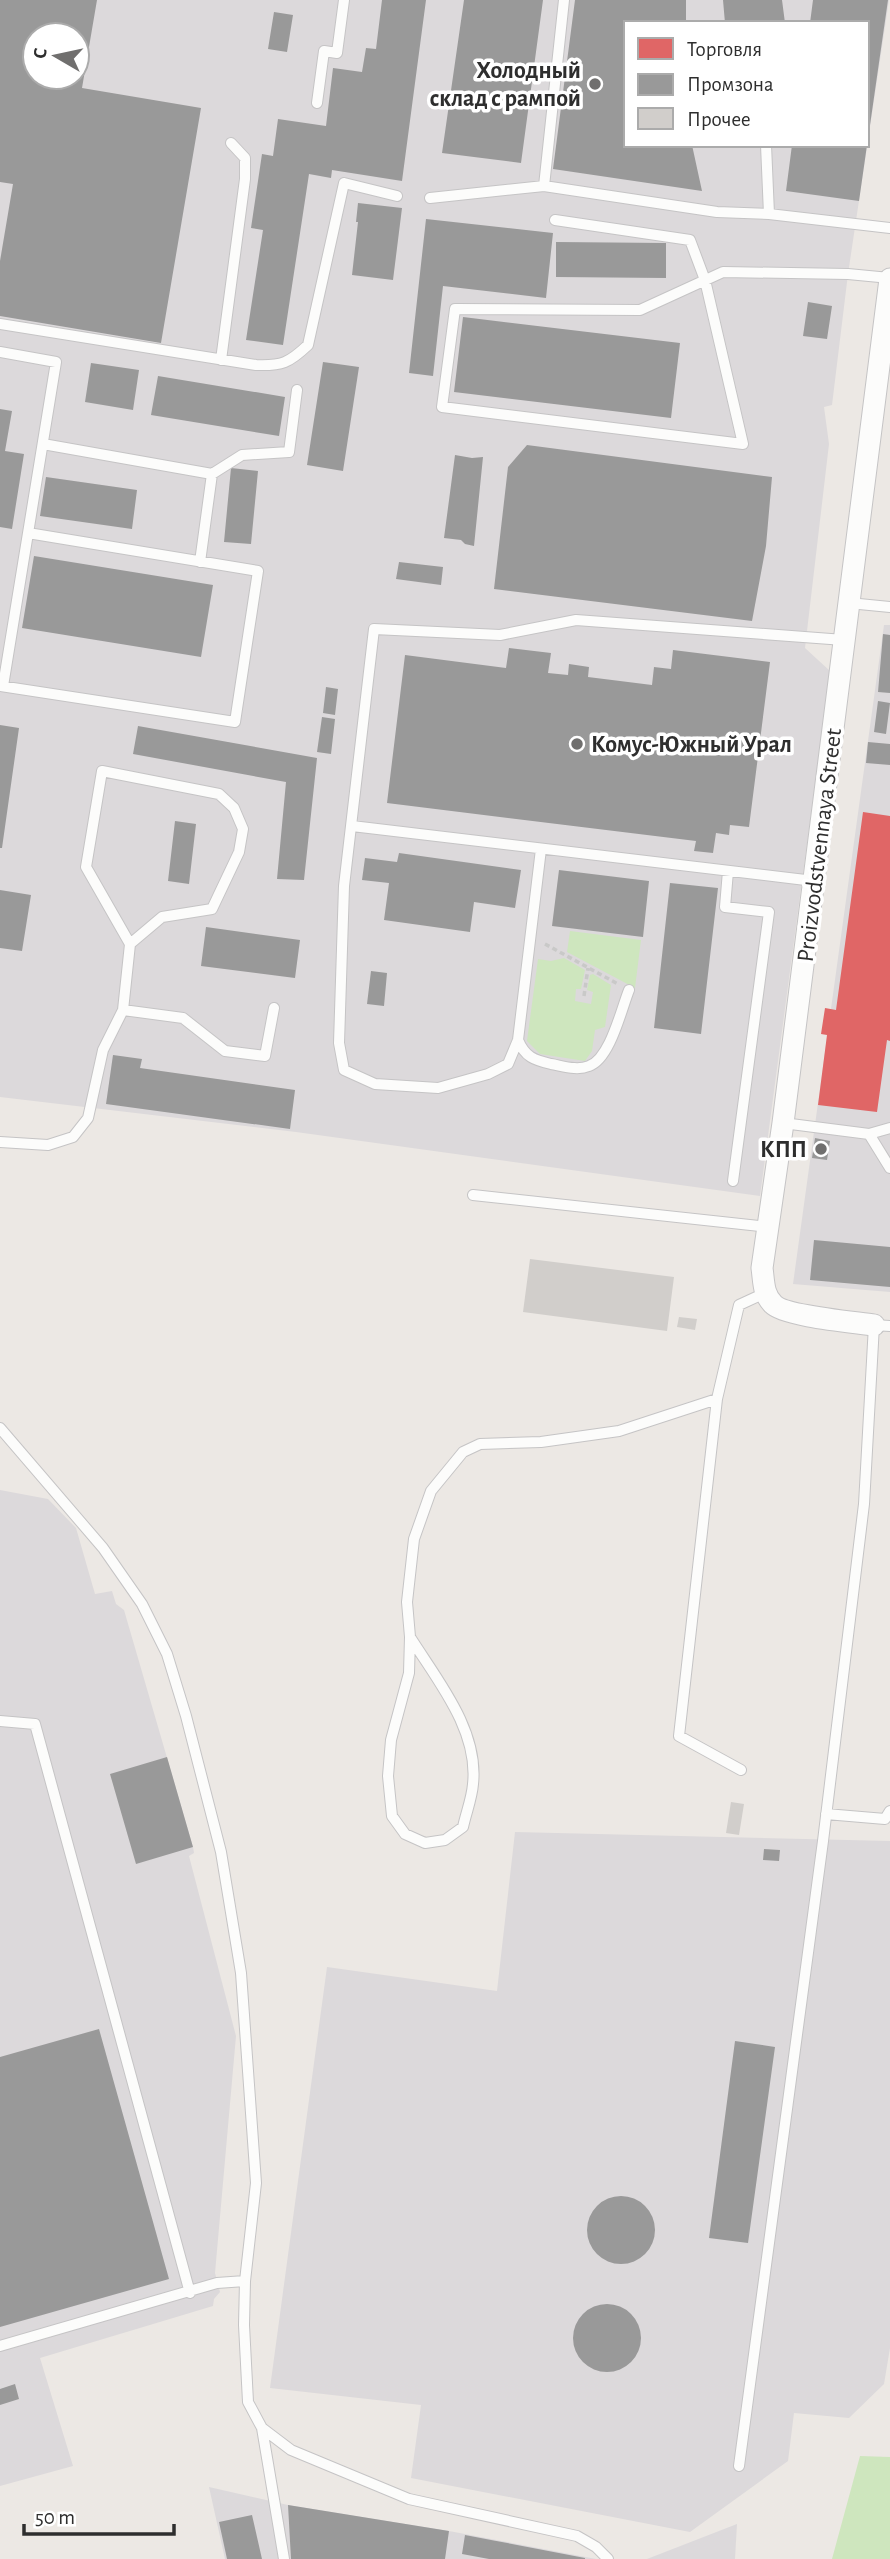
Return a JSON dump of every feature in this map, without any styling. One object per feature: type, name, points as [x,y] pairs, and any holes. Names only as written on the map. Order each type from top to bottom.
[{"type":"street","name":"Proizvodstvennaya Street","points":[[765,1293],[762,1268],[783,1123],[890,279]]},
{"type":"street","points":[[765,1293],[775,1306],[791,1313],[882,1326]]},
{"type":"lane","points":[[317,103],[324,51],[337,53],[344,0]]},
{"type":"lane","points":[[544,186],[564,0]]},
{"type":"lane","points":[[221,359],[246,158],[231,143]]},
{"type":"lane","points":[[766,147],[769,214]]},
{"type":"lane","points":[[0,324],[257,365],[279,366],[302,352],[308,345],[344,183],[397,196]]},
{"type":"lane","points":[[430,198],[544,186],[717,212],[769,214],[890,228]]},
{"type":"lane","points":[[555,220],[690,240],[705,280],[743,444],[442,407],[454,309],[640,310],[705,280],[723,272],[848,274],[890,279]]},
{"type":"lane","points":[[0,352],[56,362],[1,686],[235,722],[258,571],[28,533]]},
{"type":"lane","points":[[43,444],[212,474],[242,455],[289,453],[298,390]]},
{"type":"lane","points":[[200,562],[212,474]]},
{"type":"lane","points":[[849,603],[890,605]]},
{"type":"lane","points":[[541,849],[518,1040],[508,1065],[488,1074],[438,1088],[375,1084],[344,1070],[338,1043],[344,886],[374,628],[500,635],[576,620],[844,640]]},
{"type":"lane","points":[[0,1142],[48,1145],[73,1137],[88,1118],[103,1050],[123,1010],[130,944],[86,867],[102,771],[219,794],[234,808],[243,829],[239,852],[212,909],[162,918],[130,944]]},
{"type":"lane","points":[[352,827],[814,881]]},
{"type":"lane","points":[[728,871],[725,907],[769,912],[733,1181]]},
{"type":"lane","points":[[518,1040],[523,1053],[536,1060],[572,1069],[589,1066],[599,1059],[609,1044],[629,990]]},
{"type":"lane","points":[[123,1010],[183,1018],[225,1051],[265,1056],[274,1008]]},
{"type":"lane","points":[[783,1123],[869,1134],[890,1128]]},
{"type":"lane","points":[[869,1134],[890,1168]]},
{"type":"lane","points":[[473,1195],[768,1227]]},
{"type":"lane","points":[[741,1770],[679,1736],[717,1399],[739,1305],[765,1293]]},
{"type":"lane","points":[[739,2466],[826,1814],[864,1504],[882,1326]]},
{"type":"lane","points":[[410,1637],[459,1714],[471,1754],[473,1783],[463,1827],[445,1840],[425,1843],[405,1834],[391,1816],[388,1776],[391,1740],[409,1673],[407,1602],[414,1539],[431,1491],[463,1451],[480,1444],[541,1442],[619,1431],[717,1399]]},
{"type":"lane","points":[[0,1428],[103,1548],[142,1604],[167,1654],[186,1716],[220,1852],[241,1973],[256,2183],[245,2281],[248,2402],[262,2428],[284,2559]]},
{"type":"lane","points":[[0,1721],[35,1724],[190,2293]]},
{"type":"lane","points":[[826,1814],[885,1819],[890,1811]]},
{"type":"lane","points":[[0,2346],[217,2283],[245,2281]]},
{"type":"lane","points":[[262,2428],[291,2450],[409,2499],[577,2536],[596,2547],[608,2559]]},
{"type":"path","points":[[531,936],[629,990]]},
{"type":"path","points":[[584,996],[588,968]]},
{"type":"shaded area","points":[[0,0],[889,0],[869,134],[869,21],[624,21],[624,147],[867,147],[832,405],[824,407],[829,444],[805,648],[830,671],[760,1196],[296,1132],[0,1097]]},
{"type":"shaded area","points":[[884,625],[890,625],[890,1292],[793,1284]]},
{"type":"shaded area","points":[[0,1490],[48,1499],[76,1528],[95,1594],[112,1591],[116,1604],[124,1610],[193,1847],[194,1853],[189,1856],[236,2036],[215,2273],[220,2292],[214,2299],[213,2306],[40,2358],[73,2466],[0,2486]]},
{"type":"shaded area","points":[[515,1832],[890,1841],[890,2348],[884,2384],[849,2418],[794,2413],[788,2461],[690,2532],[411,2478],[421,2405],[270,2388],[327,1967],[497,1991]]},
{"type":"shaded area","points":[[209,2487],[288,2505],[449,2531],[596,2559],[225,2559]]},
{"type":"shaded area","points":[[737,2524],[735,2559],[647,2559]]},
{"type":"green space","points":[[570,931],[641,940],[635,988],[567,952]]},
{"type":"green space","points":[[564,958],[585,970],[581,989],[576,989],[575,1001],[591,1004],[593,992],[587,990],[590,975],[593,974],[611,985],[605,1027],[595,1030],[592,1051],[585,1061],[540,1054],[527,1041],[538,959],[551,961]]},
{"type":"green space","points":[[860,2456],[890,2457],[890,2559],[832,2559]]},
{"type":"building: Торговля","points":[[863,812],[890,816],[890,1041],[887,1040],[877,1112],[818,1105],[827,1035],[821,1034],[825,1008],[836,1010]]},
{"type":"building: Промзона","points":[[0,0],[97,0],[91,35],[91,21],[21,21],[21,91],[91,90],[201,108],[161,343],[0,316],[0,261],[13,184],[0,182]]},
{"type":"building: Промзона","points":[[382,0],[426,0],[402,181],[332,170],[331,178],[309,174],[283,345],[246,340],[263,230],[251,228],[262,154],[273,156],[278,119],[326,126],[333,68],[362,72],[366,48],[376,49]]},
{"type":"building: Промзона","points":[[464,0],[543,0],[521,163],[442,153]]},
{"type":"building: Промзона","name":"Холодный склад с рампой","points":[[575,0],[686,0],[686,21],[624,21],[624,147],[692,147],[702,191],[553,169]]},
{"type":"building: Промзона","points":[[723,0],[782,0],[785,21],[725,21]]},
{"type":"building: Промзона","points":[[813,0],[888,0],[869,132],[869,21],[810,21]]},
{"type":"building: Промзона","points":[[274,12],[293,15],[287,52],[268,49]]},
{"type":"building: Промзона","points":[[792,147],[867,147],[859,201],[786,191]]},
{"type":"building: Промзона","points":[[358,203],[402,208],[393,280],[352,275]]},
{"type":"building: Промзона","points":[[426,219],[553,233],[546,298],[443,286],[433,376],[409,373]]},
{"type":"building: Промзона","points":[[556,242],[666,243],[666,278],[556,277]]},
{"type":"building: Промзона","points":[[808,302],[832,306],[827,339],[803,336]]},
{"type":"building: Промзона","points":[[463,317],[680,343],[671,418],[454,392]]},
{"type":"building: Промзона","points":[[323,362],[359,367],[343,471],[307,465]]},
{"type":"building: Промзона","points":[[91,363],[139,370],[133,410],[85,402]]},
{"type":"building: Промзона","points":[[158,376],[285,397],[279,436],[151,415]]},
{"type":"building: Промзона","points":[[0,409],[12,411],[5,451],[24,454],[12,529],[0,527]]},
{"type":"building: Промзона","points":[[527,445],[772,477],[766,546],[752,621],[494,589],[508,467]]},
{"type":"building: Промзона","points":[[455,455],[483,457],[474,546],[461,540],[444,538]]},
{"type":"building: Промзона","points":[[231,468],[258,471],[251,544],[224,542]]},
{"type":"building: Промзона","points":[[46,477],[137,490],[132,529],[40,516]]},
{"type":"building: Промзона","points":[[34,556],[213,585],[201,657],[22,628]]},
{"type":"building: Промзона","points":[[399,562],[443,567],[441,585],[396,579]]},
{"type":"building: Промзона","points":[[883,634],[890,635],[890,693],[878,692]]},
{"type":"building: Промзона","name":"Комус-Южный Урал","points":[[509,648],[551,653],[548,673],[568,675],[569,664],[589,667],[588,677],[652,685],[654,667],[671,669],[673,650],[770,662],[749,827],[730,825],[729,835],[716,833],[713,853],[694,851],[696,841],[387,803],[405,655],[506,668]]},
{"type":"building: Промзона","points":[[326,687],[338,689],[335,715],[323,713]]},
{"type":"building: Промзона","points":[[878,701],[890,703],[886,734],[874,732]]},
{"type":"building: Промзона","points":[[322,717],[335,719],[331,754],[317,752]]},
{"type":"building: Промзона","points":[[0,725],[19,728],[2,848],[0,848]]},
{"type":"building: Промзона","points":[[138,726],[317,758],[304,880],[277,879],[286,782],[133,754]]},
{"type":"building: Промзона","points":[[868,742],[890,744],[890,765],[866,763]]},
{"type":"building: Промзона","points":[[175,821],[196,824],[189,884],[168,881]]},
{"type":"building: Промзона","points":[[399,853],[521,870],[515,908],[474,902],[470,932],[384,920],[389,883],[362,880],[365,858],[397,862]]},
{"type":"building: Промзона","points":[[559,870],[649,881],[643,937],[552,926]]},
{"type":"building: Промзона","points":[[670,883],[718,888],[701,1034],[654,1028]]},
{"type":"building: Промзона","points":[[0,890],[31,895],[22,951],[0,948]]},
{"type":"building: Промзона","points":[[206,927],[300,940],[295,978],[201,966]]},
{"type":"building: Промзона","points":[[371,971],[387,973],[384,1006],[367,1004]]},
{"type":"building: Промзона","points":[[113,1055],[142,1059],[140,1068],[295,1090],[290,1129],[106,1104]]},
{"type":"building: Промзона","name":"КПП","points":[[815,1138],[830,1141],[827,1160],[812,1158]]},
{"type":"building: Промзона","points":[[814,1240],[890,1247],[890,1287],[810,1280]]},
{"type":"building: Промзона","points":[[167,1757],[193,1847],[136,1864],[110,1774]]},
{"type":"building: Промзона","points":[[764,1849],[780,1850],[779,1861],[763,1860]]},
{"type":"building: Промзона","points":[[99,2029],[169,2279],[0,2327],[0,2057]]},
{"type":"building: Промзона","points":[[735,2041],[775,2047],[748,2243],[709,2238]]},
{"type":"building: Промзона","points":[[628,2196],[649,2211],[655,2223],[653,2243],[645,2254],[628,2264],[614,2264],[597,2254],[589,2243],[587,2223],[597,2206],[608,2198]]},
{"type":"building: Промзона","points":[[614,2304],[635,2319],[641,2331],[639,2351],[631,2362],[614,2372],[600,2372],[583,2362],[575,2351],[573,2331],[583,2314],[594,2306]]},
{"type":"building: Промзона","points":[[15,2384],[19,2399],[0,2405],[0,2389]]},
{"type":"building: Промзона","points":[[288,2505],[449,2531],[445,2559],[291,2559]]},
{"type":"building: Промзона","points":[[252,2515],[262,2559],[227,2559],[219,2522]]},
{"type":"building: Промзона","points":[[465,2535],[585,2559],[489,2559],[462,2554]]},
{"type":"building: Прочее","points":[[530,1259],[674,1277],[667,1331],[523,1312]]},
{"type":"building: Прочее","points":[[679,1317],[697,1319],[695,1330],[677,1327]]},
{"type":"building: Прочее","points":[[731,1802],[744,1804],[739,1835],[726,1833]]},
{"type":"place","name":"Холодный склад с рампой","points":[[595,84]]},
{"type":"place","name":"Комус-Южный Урал","points":[[577,744]]},
{"type":"place","name":"КПП","points":[[821,1149]]}]
